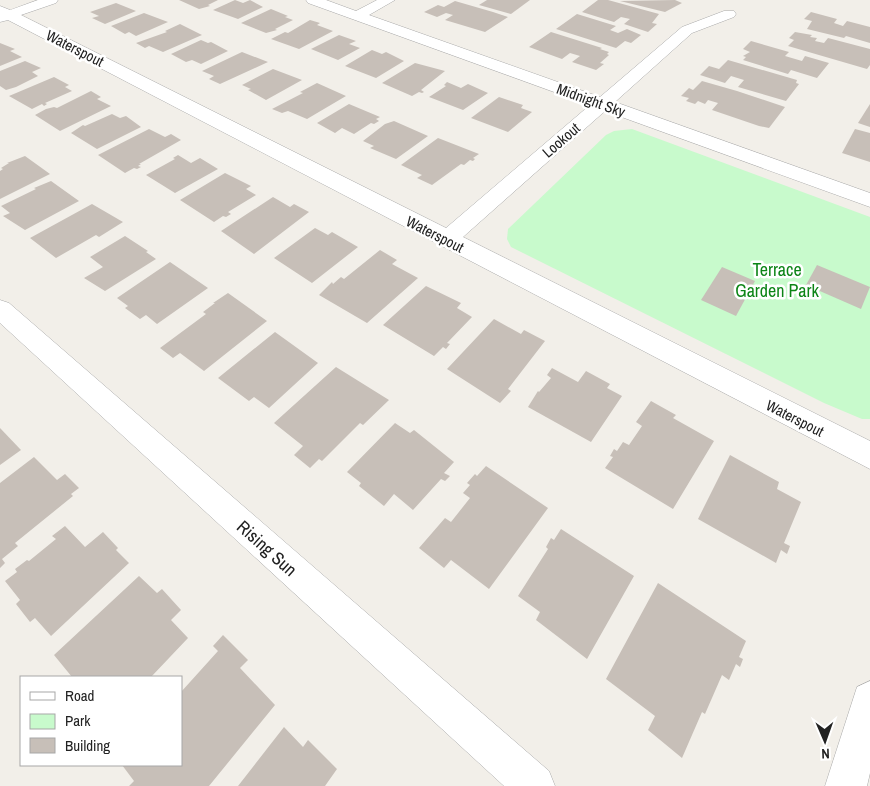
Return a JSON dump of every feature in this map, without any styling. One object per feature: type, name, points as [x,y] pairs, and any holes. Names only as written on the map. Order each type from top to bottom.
[{"type":"street","points":[[3,14],[51,0]]},
{"type":"street","name":"Midnight Sky","points":[[313,0],[870,200]]},
{"type":"street","points":[[357,16],[388,0]]},
{"type":"street","name":"Waterspout","points":[[3,14],[870,456]]},
{"type":"street","name":"Lookout","points":[[446,240],[686,30],[729,14]]},
{"type":"street","name":"Rising Sun","points":[[0,309],[534,786]]},
{"type":"street","points":[[846,786],[870,700]]},
{"type":"green space","name":"Terrace Garden Park","points":[[632,129],[870,217],[870,419],[862,419],[824,403],[511,247],[507,239],[508,229],[606,135],[614,131]]},
{"type":"building","points":[[179,0],[218,0],[208,5],[210,6],[199,9]]},
{"type":"building","points":[[235,0],[243,3],[250,0],[263,7],[238,19],[213,10]]},
{"type":"building","points":[[487,0],[530,0],[511,14],[479,5]]},
{"type":"building","points":[[598,0],[608,0],[659,14],[652,23],[657,24],[648,32],[624,24],[630,19],[621,17],[614,22],[582,12]]},
{"type":"building","points":[[675,0],[682,3],[665,12],[620,1]]},
{"type":"building","points":[[455,1],[508,17],[485,32],[445,20],[453,15],[446,13],[437,17],[424,12],[438,5],[444,7]]},
{"type":"building","points":[[116,3],[136,11],[105,24],[92,18],[99,16],[90,12]]},
{"type":"building","points":[[271,9],[293,20],[275,29],[277,30],[266,33],[241,23]]},
{"type":"building","points":[[811,12],[837,19],[834,23],[843,26],[847,21],[870,27],[870,43],[846,36],[844,38],[807,29],[812,21],[804,19]]},
{"type":"building","points":[[144,13],[168,22],[136,36],[129,32],[125,34],[111,26]]},
{"type":"building","points":[[577,14],[616,26],[610,30],[618,33],[627,29],[641,35],[631,43],[625,41],[616,48],[556,29]]},
{"type":"building","points":[[310,20],[320,23],[317,25],[333,31],[299,49],[271,39],[285,32],[288,33]]},
{"type":"building","points":[[180,24],[202,35],[163,52],[149,46],[145,48],[136,43],[167,32],[165,31]]},
{"type":"building","points":[[551,32],[602,48],[600,49],[609,52],[607,54],[609,55],[600,63],[604,64],[596,70],[572,62],[580,56],[570,53],[562,59],[529,47]]},
{"type":"building","points":[[795,32],[812,35],[810,37],[817,38],[815,41],[824,43],[828,38],[870,49],[870,65],[867,69],[788,46],[794,40],[789,38]]},
{"type":"building","points":[[339,35],[356,41],[349,44],[360,48],[338,60],[311,49]]},
{"type":"building","points":[[201,40],[208,43],[211,42],[228,51],[201,64],[192,60],[186,62],[171,54]]},
{"type":"building","points":[[751,41],[789,52],[785,56],[802,61],[805,56],[829,63],[817,78],[791,70],[788,74],[743,60],[746,57],[743,56],[750,52],[743,49]]},
{"type":"building","points":[[0,43],[15,49],[10,51],[22,57],[0,66]]},
{"type":"building","points":[[372,50],[382,54],[386,52],[404,61],[376,78],[345,66]]},
{"type":"building","points":[[242,52],[268,62],[220,84],[209,79],[214,76],[202,71]]},
{"type":"building","points":[[728,60],[797,80],[796,83],[799,84],[786,101],[738,87],[744,80],[731,76],[725,83],[700,75],[709,66],[719,69]]},
{"type":"building","points":[[25,61],[41,68],[32,72],[38,76],[6,90],[0,86],[0,71]]},
{"type":"building","points":[[415,63],[445,71],[421,90],[424,92],[419,92],[412,96],[382,83]]},
{"type":"building","points":[[273,69],[302,80],[266,100],[242,85]]},
{"type":"building","points":[[54,77],[69,85],[65,87],[72,91],[45,103],[47,104],[44,106],[42,104],[32,109],[9,96]]},
{"type":"building","points":[[702,81],[785,107],[769,128],[759,126],[712,110],[718,103],[708,100],[705,104],[698,101],[695,104],[686,101],[689,98],[681,96],[689,88],[693,90]]},
{"type":"building","points":[[447,82],[461,88],[468,84],[488,93],[463,110],[429,97],[446,86],[444,85]]},
{"type":"building","points":[[317,83],[346,96],[307,119],[288,111],[282,113],[272,109],[303,93],[300,92]]},
{"type":"building","points":[[91,91],[101,97],[97,99],[111,106],[60,131],[35,115],[46,109],[57,108]]},
{"type":"building","points":[[499,97],[523,105],[521,108],[532,112],[508,132],[471,118]]},
{"type":"building","points":[[349,104],[380,117],[376,119],[379,121],[374,124],[371,123],[354,134],[342,128],[335,133],[317,123]]},
{"type":"building","points":[[870,104],[870,127],[858,123]]},
{"type":"building","points":[[112,114],[120,118],[126,116],[141,127],[97,149],[71,133],[83,125],[85,126]]},
{"type":"building","points":[[394,121],[428,136],[396,159],[370,148],[374,146],[363,141],[385,124]]},
{"type":"building","points":[[149,129],[165,137],[171,134],[181,140],[139,164],[141,164],[138,166],[141,167],[134,168],[125,173],[98,155]]},
{"type":"building","points":[[855,129],[870,133],[870,162],[842,153]]},
{"type":"building","points":[[438,138],[479,154],[473,158],[475,159],[473,161],[470,160],[464,165],[461,164],[432,185],[417,178],[422,175],[401,165]]},
{"type":"building","points":[[178,155],[191,163],[200,158],[218,169],[175,193],[146,175],[175,159],[173,158]]},
{"type":"building","points":[[25,156],[50,174],[0,199],[0,171],[3,169],[1,168],[9,163],[7,163]]},
{"type":"building","points":[[225,173],[251,186],[246,189],[256,195],[228,212],[231,214],[226,217],[223,216],[214,222],[180,200]]},
{"type":"building","points":[[51,181],[79,201],[25,230],[3,216],[10,213],[1,206]]},
{"type":"building","points":[[273,197],[290,207],[294,204],[309,212],[254,254],[221,231]]},
{"type":"building","points":[[92,204],[123,222],[99,237],[96,235],[56,258],[30,238]]},
{"type":"building","points":[[315,228],[328,235],[332,232],[358,247],[312,283],[274,258]]},
{"type":"building","points":[[125,236],[148,251],[146,252],[156,259],[105,291],[84,278],[103,267],[90,257]]},
{"type":"building","points":[[380,250],[397,260],[392,264],[418,278],[367,323],[319,295],[332,282],[333,284],[341,277],[344,279]]},
{"type":"building","points":[[170,262],[208,288],[157,324],[146,315],[140,319],[125,308],[128,306],[117,298]]},
{"type":"building","points":[[817,265],[870,287],[861,309],[806,285]]},
{"type":"building","points":[[722,267],[755,281],[736,316],[701,300]]},
{"type":"building","points":[[426,286],[461,303],[457,308],[472,317],[447,343],[450,344],[446,349],[443,347],[434,356],[383,325]]},
{"type":"building","points":[[228,293],[267,321],[204,371],[180,353],[173,358],[160,348],[206,314],[203,312]]},
{"type":"building","points":[[494,319],[521,334],[524,330],[545,341],[508,389],[511,391],[500,403],[447,369]]},
{"type":"building","points":[[275,332],[318,363],[269,408],[254,397],[249,401],[218,378]]},
{"type":"building","points":[[336,367],[389,400],[363,425],[360,423],[322,461],[319,459],[310,468],[294,455],[303,446],[274,423]]},
{"type":"building","points":[[552,368],[578,382],[586,371],[610,384],[607,388],[622,396],[591,442],[528,407],[538,391],[551,378],[547,375]]},
{"type":"building","points":[[651,401],[676,415],[673,418],[714,441],[673,509],[605,468],[613,457],[610,456],[614,449],[617,451],[623,442],[629,445],[642,426],[636,422]]},
{"type":"building","points":[[395,423],[410,433],[414,430],[454,462],[444,473],[450,476],[445,481],[441,479],[413,510],[394,494],[384,506],[359,486],[361,483],[347,472]]},
{"type":"building","points":[[0,428],[21,450],[0,465]]},
{"type":"building","points":[[730,455],[779,482],[777,489],[801,502],[784,543],[790,546],[787,554],[781,550],[776,563],[698,519]]},
{"type":"building","points":[[34,457],[57,480],[65,474],[79,488],[71,494],[73,496],[15,543],[18,546],[2,559],[5,563],[0,568],[0,483]]},
{"type":"building","points":[[486,466],[548,508],[489,589],[451,560],[444,568],[419,548],[445,518],[451,522],[470,498],[463,493],[470,485],[467,483]]},
{"type":"building","points":[[65,526],[85,547],[103,532],[118,548],[116,550],[129,563],[51,636],[35,618],[30,622],[16,604],[20,600],[5,581],[17,572],[15,569],[27,560],[29,561],[56,539],[52,536]]},
{"type":"building","points":[[561,529],[634,576],[587,659],[536,620],[540,612],[518,596],[548,549],[546,547],[551,538],[554,540]]},
{"type":"building","points":[[139,576],[157,593],[162,589],[181,610],[171,620],[188,638],[152,676],[71,676],[54,655]]},
{"type":"building","points":[[658,583],[746,641],[739,657],[743,659],[740,667],[736,664],[729,680],[722,675],[705,714],[702,712],[682,758],[648,730],[655,716],[606,679]]},
{"type":"building","points":[[223,635],[248,660],[240,668],[275,705],[209,786],[129,786],[134,781],[123,766],[182,766],[182,691],[218,651],[213,646]]},
{"type":"building","points":[[284,727],[303,747],[308,740],[337,769],[325,786],[238,786]]}]
